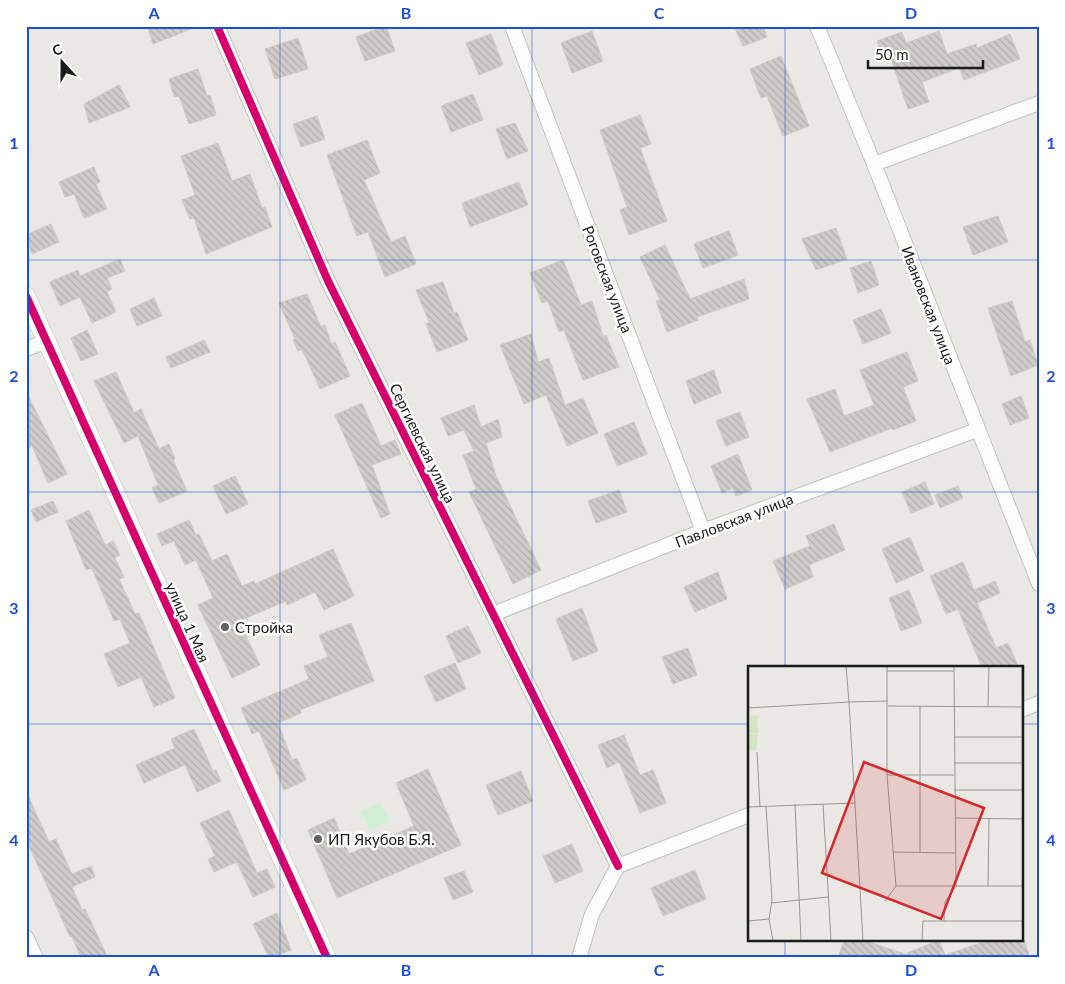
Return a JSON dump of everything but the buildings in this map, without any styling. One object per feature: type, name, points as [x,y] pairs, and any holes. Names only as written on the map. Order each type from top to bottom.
[{"type":"street","name":"Роговская улица","points":[[512,26],[703,531]]},
{"type":"street","name":"Ивановская улица","points":[[817,26],[874,164],[1039,584]]},
{"type":"street","name":"Сергиевская улица","points":[[222,28],[328,281],[618,866]]},
{"type":"street","points":[[874,164],[1039,103]]},
{"type":"street","name":"улица 1 Мая","points":[[26,296],[327,958]]},
{"type":"street","points":[[26,349],[47,341]]},
{"type":"street","name":"Павловская улица","points":[[493,614],[703,531],[978,430]]},
{"type":"street","points":[[1022,710],[1039,704]]},
{"type":"street","points":[[579,958],[592,914],[618,866],[748,816]]},
{"type":"street","points":[[26,937],[36,958]]},
{"type":"green space","points":[[381,803],[389,822],[369,830],[361,811]]},
{"type":"cycle path","points":[[217,26],[328,281],[618,866]]},
{"type":"cycle path","points":[[26,296],[327,958]]},
{"type":"place","name":"Стройка","points":[[225,627]]},
{"type":"place","name":"ИП Якубов Б.Я.","points":[[318,839]]}]
